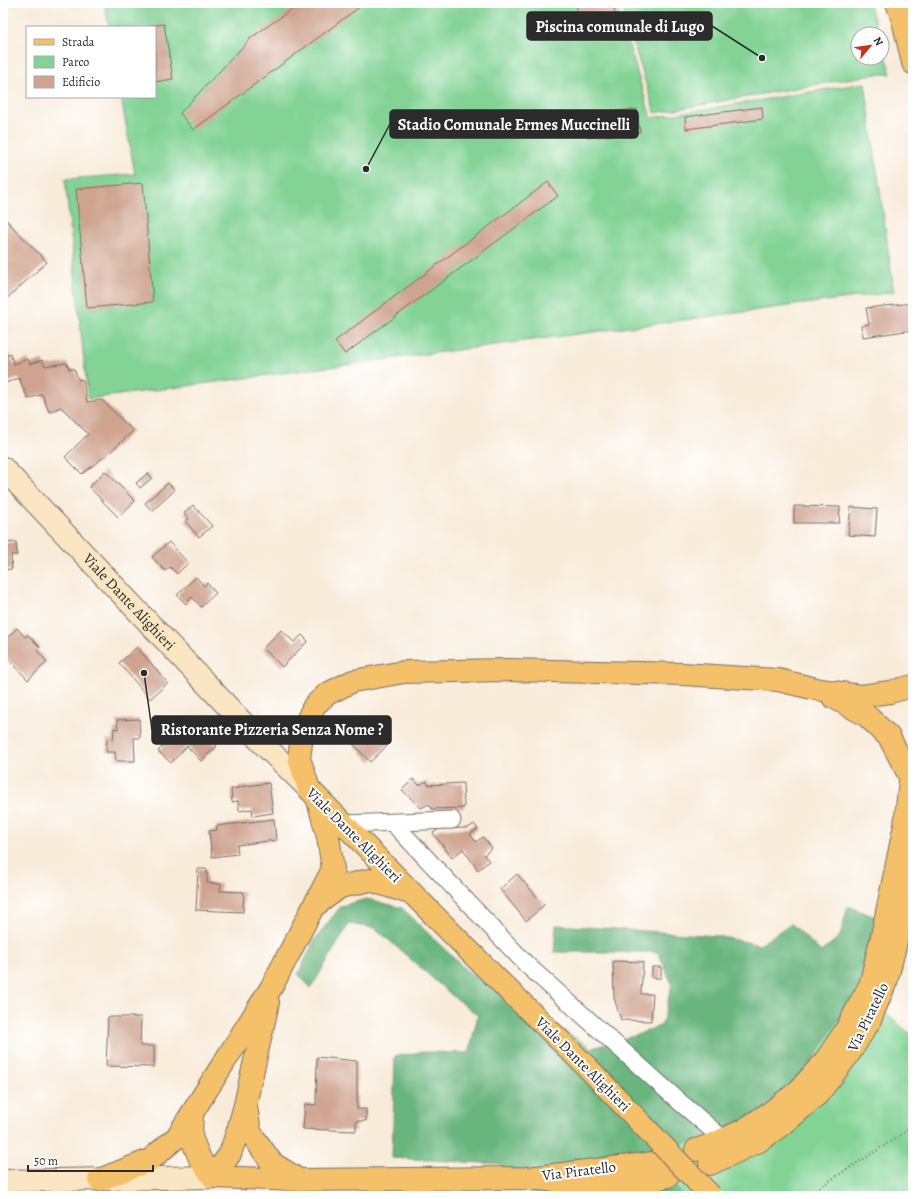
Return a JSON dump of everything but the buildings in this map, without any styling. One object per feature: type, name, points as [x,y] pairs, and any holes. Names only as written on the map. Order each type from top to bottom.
[{"type":"main road","points":[[898,3],[913,63]]},
{"type":"main road","points":[[99,1180],[150,1160],[177,1137],[271,988],[333,869],[328,837],[313,792],[299,758],[303,728],[314,706],[327,694],[353,681],[404,672],[508,670],[683,674],[778,680],[861,696],[890,692],[913,686]]},
{"type":"main road","points":[[816,688],[866,715],[889,737],[910,777]]},
{"type":"main road","name":"Via Piratello","points":[[905,825],[882,936],[870,985],[846,1030],[826,1061],[797,1092],[751,1126],[723,1139],[703,1157],[759,1141],[787,1121],[818,1094],[849,1054],[869,1022],[887,979],[899,928],[905,825],[913,752]]},
{"type":"main road","name":"Viale Dante Alighieri","points":[[313,792],[495,977],[587,1067],[711,1196]]},
{"type":"main road","points":[[314,906],[340,887],[370,880],[413,894]]},
{"type":"main road","points":[[192,1114],[191,1137],[200,1159],[213,1177],[230,1154],[245,1105],[271,988]]},
{"type":"main road","points":[[245,1105],[250,1132],[272,1163],[300,1180]]},
{"type":"main road","name":"Via Piratello","points":[[213,1177],[300,1180],[528,1178],[661,1169]]},
{"type":"street","name":"Viale Dante Alighieri","points":[[3,468],[262,743],[313,792]]},
{"type":"street","points":[[344,824],[452,820]]},
{"type":"street","points":[[394,823],[527,965],[681,1104],[723,1139]]},
{"type":"street","points":[[3,1181],[213,1177]]},
{"type":"path","points":[[806,1196],[913,1127]]},
{"type":"green space","points":[[115,3],[616,3],[651,118],[865,83],[894,292],[88,399],[65,179],[135,174],[121,98],[156,98],[156,26],[109,26],[105,6]]},
{"type":"green space","points":[[621,3],[869,3],[876,26],[850,26],[850,66],[889,66],[891,74],[876,74],[655,113]]},
{"type":"green space","points":[[367,899],[402,908],[467,971],[592,1048],[634,1036],[662,1025],[672,984],[658,952],[554,952],[556,925],[717,936],[760,945],[791,923],[821,952],[840,936],[848,906],[875,917],[864,975],[820,1048],[784,1098],[728,1128],[645,1156],[684,1196],[532,1196],[501,1164],[392,1158],[395,1056],[424,1052],[469,1053],[478,1015],[455,998],[375,928],[349,924],[311,988],[298,974],[314,941],[341,906]]},
{"type":"green space","points":[[873,929],[902,970],[885,1013],[913,1036],[913,1196],[684,1196],[645,1157],[728,1128],[784,1098],[820,1048],[864,975]]},
{"type":"place","name":"Piscina comunale di Lugo","points":[[762,58]]},
{"type":"place","name":"Stadio Comunale Ermes Muccinelli","points":[[366,169]]},
{"type":"place","name":"Ristorante Pizzeria Senza Nome ?","points":[[144,673]]}]
